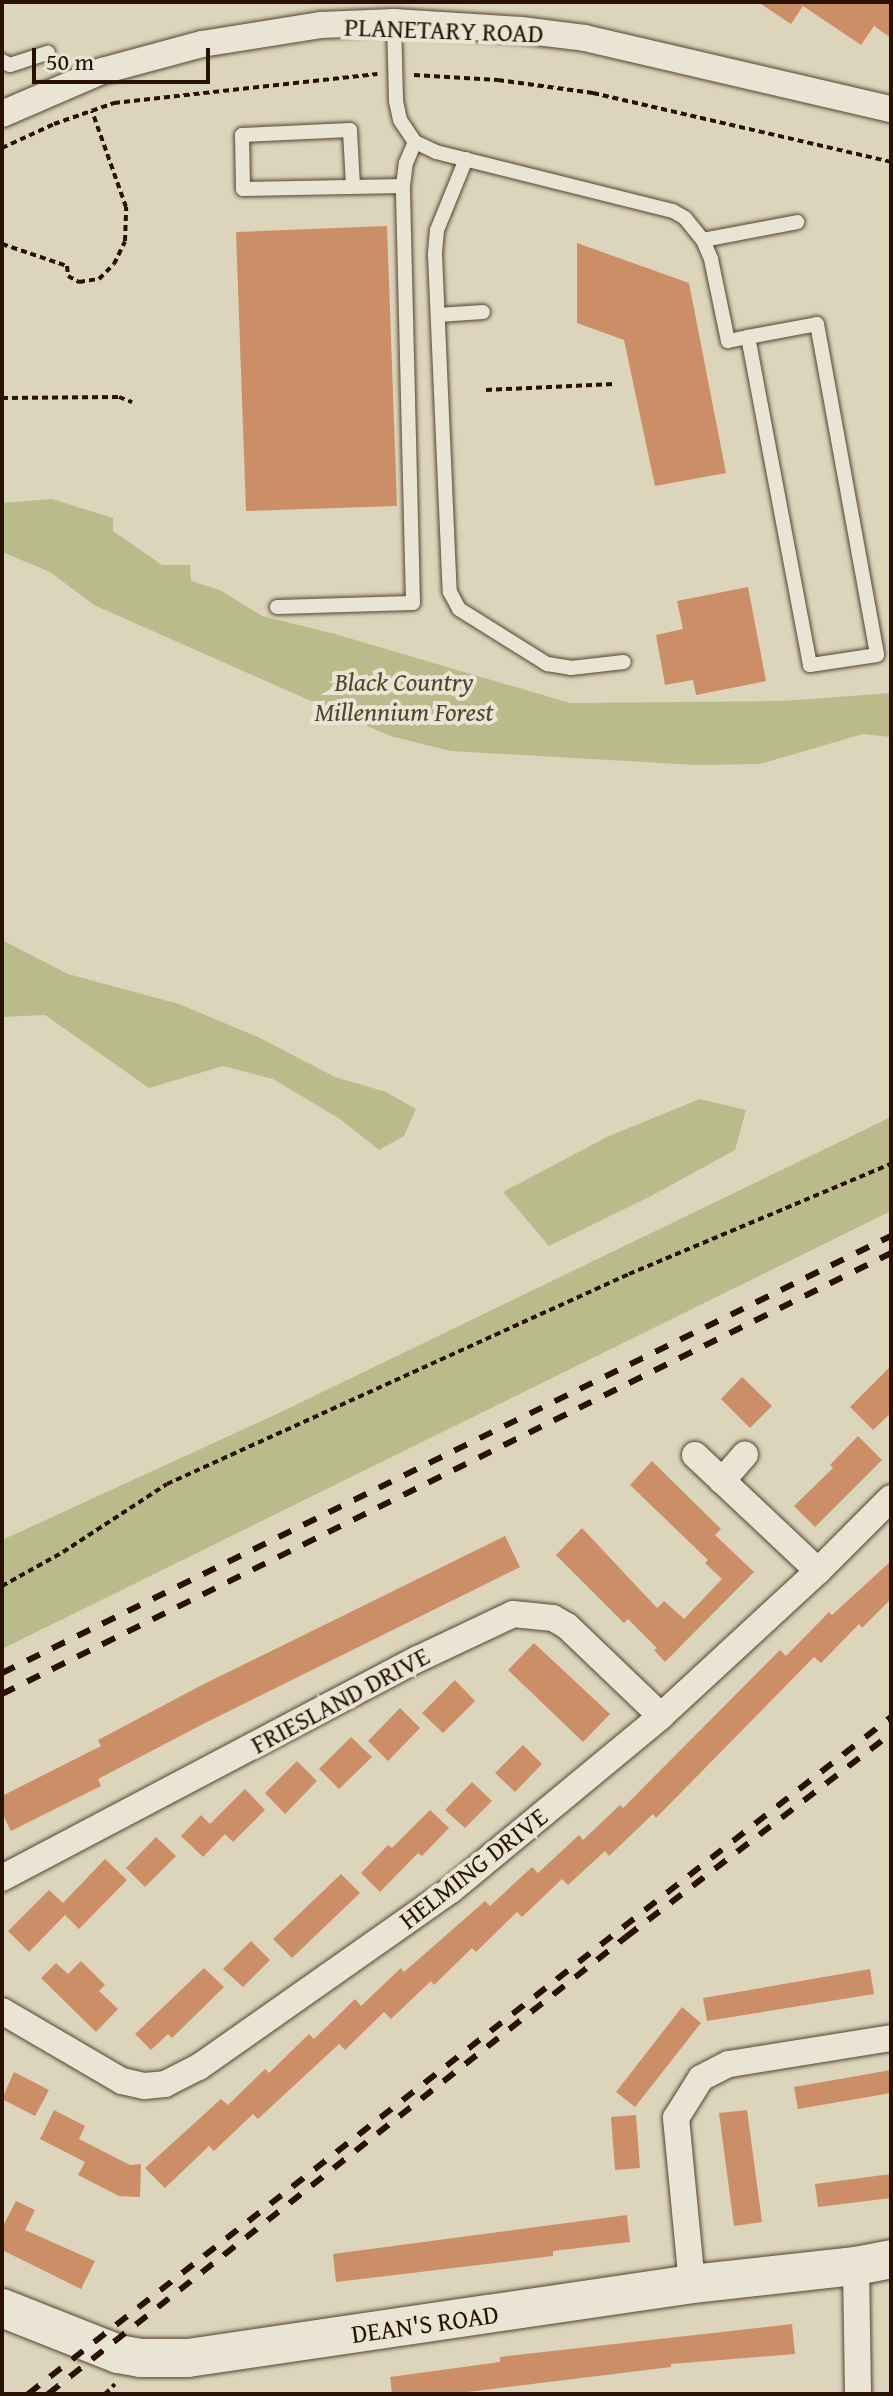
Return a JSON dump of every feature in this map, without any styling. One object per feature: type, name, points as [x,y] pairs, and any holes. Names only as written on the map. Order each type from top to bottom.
[{"type":"street","name":"PLANETARY ROAD","points":[[2,114],[102,71],[202,44],[321,25],[394,22],[521,30],[585,38],[726,68],[891,109]]},
{"type":"street","points":[[695,1455],[818,1571]]},
{"type":"street","points":[[722,1481],[745,1455]]},
{"type":"street","name":"HELMING DRIVE","points":[[2,2011],[122,2081],[144,2086],[165,2084],[199,2067],[451,1890],[661,1716],[818,1571],[891,1498]]},
{"type":"street","name":"FRIESLAND DRIVE","points":[[2,1878],[404,1666],[513,1614],[553,1618],[567,1626],[661,1716]]},
{"type":"street","points":[[692,2284],[676,2118],[701,2078],[729,2064],[891,2038]]},
{"type":"street","points":[[858,2394],[874,2262]]},
{"type":"street","name":"DEAN'S ROAD","points":[[2,2308],[118,2354],[140,2358],[188,2358],[692,2284],[874,2262]]},
{"type":"lane","points":[[394,22],[400,120],[415,142],[466,159],[673,211],[685,218],[703,240],[711,259],[728,341],[748,337],[817,324],[877,655],[810,665],[748,337]]},
{"type":"lane","points":[[2,61],[10,65],[48,53]]},
{"type":"lane","points":[[353,186],[350,130],[242,135],[243,189],[403,186]]},
{"type":"lane","points":[[277,607],[413,603],[403,186],[406,163],[415,142]]},
{"type":"lane","points":[[466,159],[437,230],[450,592],[459,609],[547,664],[571,668],[624,662]]},
{"type":"lane","points":[[703,240],[797,222]]},
{"type":"lane","points":[[438,315],[483,312]]},
{"type":"path","points":[[2,148],[92,111],[144,99],[395,74],[498,80],[593,93],[891,162]]},
{"type":"path","points":[[2,244],[67,266],[68,276],[79,282],[99,279],[114,264],[125,241],[126,207],[92,111]]},
{"type":"path","points":[[486,390],[614,384]]},
{"type":"path","points":[[2,398],[119,397],[132,402]]},
{"type":"path","points":[[2,1586],[63,1552],[167,1484],[629,1274],[891,1164]]},
{"type":"green space","name":"Black Country Millennium Forest","points":[[52,499],[113,518],[113,531],[162,565],[190,565],[191,581],[220,590],[262,616],[335,634],[570,703],[783,701],[891,693],[891,737],[863,734],[760,764],[697,765],[450,751],[390,736],[94,605],[50,572],[2,552],[2,503]]},
{"type":"green space","points":[[2,940],[68,974],[179,1004],[258,1037],[335,1077],[386,1092],[416,1109],[404,1136],[379,1150],[340,1119],[273,1079],[223,1066],[149,1088],[45,1015],[2,1017]]},
{"type":"green space","points":[[700,1099],[746,1110],[735,1150],[549,1246],[503,1192],[609,1136]]},
{"type":"green space","points":[[891,1117],[891,1211],[2,1649],[2,1540],[281,1412]]},
{"type":"building","points":[[758,2],[891,2],[891,38],[874,26],[861,45],[803,6],[791,24]]},
{"type":"building","points":[[387,226],[397,506],[246,511],[236,232]]},
{"type":"building","points":[[577,243],[689,283],[726,473],[655,486],[624,340],[577,323]]},
{"type":"building","points":[[748,587],[766,681],[696,695],[693,680],[665,685],[656,635],[683,629],[677,601]]},
{"type":"building","points":[[891,1366],[891,1413],[873,1430],[850,1407]]},
{"type":"building","points":[[742,1377],[772,1406],[750,1428],[721,1399]]},
{"type":"building","points":[[858,1436],[882,1460],[815,1527],[794,1506],[833,1468],[830,1465]]},
{"type":"building","points":[[652,1461],[721,1529],[715,1535],[754,1572],[665,1662],[654,1650],[657,1648],[628,1619],[624,1623],[556,1555],[582,1528],[657,1608],[664,1601],[684,1619],[722,1579],[705,1563],[708,1560],[630,1485]]},
{"type":"building","points":[[505,1536],[520,1567],[203,1724],[98,1779],[101,1786],[11,1831],[2,1813],[2,1796],[101,1746],[98,1740],[202,1685]]},
{"type":"building","points":[[891,1561],[891,1599],[862,1628],[859,1624],[821,1663],[814,1657],[656,1818],[653,1814],[609,1856],[605,1851],[568,1885],[562,1879],[522,1917],[517,1912],[476,1952],[472,1948],[434,1985],[431,1981],[391,2019],[384,2012],[345,2050],[339,2044],[258,2119],[253,2114],[214,2151],[209,2146],[165,2188],[145,2168],[221,2099],[228,2105],[265,2069],[269,2073],[309,2034],[314,2039],[355,1999],[361,2006],[401,1968],[404,1972],[485,1901],[490,1906],[532,1867],[538,1873],[579,1835],[583,1840],[620,1805],[623,1808],[780,1650],[786,1656],[829,1612],[832,1615]]},
{"type":"building","points":[[534,1643],[610,1714],[583,1742],[508,1670]]},
{"type":"building","points":[[455,1680],[475,1701],[443,1733],[422,1713]]},
{"type":"building","points":[[400,1708],[420,1728],[388,1761],[368,1741]]},
{"type":"building","points":[[351,1737],[372,1757],[339,1789],[319,1769]]},
{"type":"building","points":[[523,1745],[542,1764],[515,1792],[495,1773]]},
{"type":"building","points":[[297,1761],[317,1781],[285,1814],[265,1793]]},
{"type":"building","points":[[472,1782],[492,1801],[465,1828],[445,1810]]},
{"type":"building","points":[[245,1789],[265,1810],[233,1842],[225,1834],[203,1857],[181,1836],[201,1815],[210,1824]]},
{"type":"building","points":[[430,1810],[449,1828],[422,1856],[418,1853],[380,1892],[361,1873],[388,1845],[392,1848]]},
{"type":"building","points":[[156,1837],[176,1856],[145,1887],[126,1868]]},
{"type":"building","points":[[105,1859],[127,1880],[79,1929],[65,1915],[29,1952],[8,1931],[49,1890],[63,1903]]},
{"type":"building","points":[[341,1874],[360,1893],[292,1958],[273,1939]]},
{"type":"building","points":[[251,1941],[270,1960],[243,1987],[223,1969]]},
{"type":"building","points":[[81,1961],[105,1985],[99,1991],[118,2009],[96,2032],[41,1978],[56,1963],[68,1974]]},
{"type":"building","points":[[204,1968],[224,1987],[172,2038],[168,2034],[151,2050],[135,2034]]},
{"type":"building","points":[[870,1969],[874,1994],[707,2021],[703,1998]]},
{"type":"building","points":[[682,2007],[701,2023],[635,2107],[616,2092]]},
{"type":"building","points":[[891,2070],[891,2093],[798,2109],[794,2087]]},
{"type":"building","points":[[14,2072],[49,2090],[35,2116],[2,2099]]},
{"type":"building","points":[[54,2110],[85,2126],[79,2139],[130,2165],[141,2164],[140,2197],[119,2196],[78,2175],[85,2162],[40,2139]]},
{"type":"building","points":[[747,2110],[762,2222],[734,2226],[719,2113]]},
{"type":"building","points":[[636,2115],[640,2168],[615,2170],[611,2117]]},
{"type":"building","points":[[891,2174],[891,2198],[818,2207],[815,2184]]},
{"type":"building","points":[[16,2201],[35,2210],[25,2230],[95,2261],[81,2289],[2,2250],[2,2228]]},
{"type":"building","points":[[627,2215],[630,2242],[553,2251],[553,2256],[336,2282],[333,2254]]},
{"type":"building","points":[[792,2324],[795,2354],[671,2364],[671,2367],[451,2394],[392,2394],[390,2377],[500,2362],[500,2357]]},
{"type":"railway","points":[[2,1673],[891,1236]]},
{"type":"railway","points":[[2,1694],[891,1253]]},
{"type":"railway","points":[[28,2394],[891,1717]]},
{"type":"railway","points":[[48,2394],[626,1937],[891,1734]]}]
